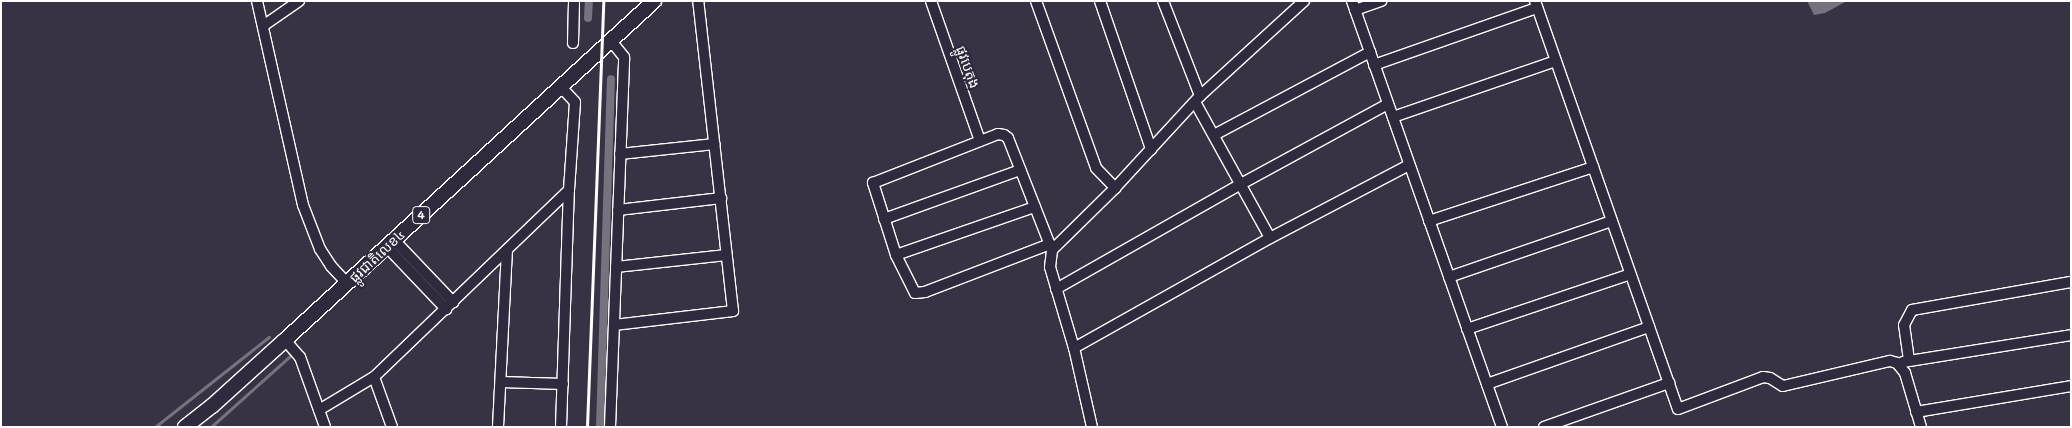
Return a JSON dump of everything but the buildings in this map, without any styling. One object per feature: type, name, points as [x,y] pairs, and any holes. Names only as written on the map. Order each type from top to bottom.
[{"type":"highway","name":"ផ្លូវជាតិលេខ៤","points":[[185,427],[212,406],[348,283],[654,1]]},
{"type":"street","points":[[257,1],[303,205],[320,249],[331,266],[348,283]]},
{"type":"street","points":[[263,26],[299,1]]},
{"type":"street","points":[[573,44],[574,1]]},
{"type":"street","points":[[614,326],[733,311],[698,1]]},
{"type":"street","name":"ផ្លូវបេតុង","points":[[931,1],[980,141]]},
{"type":"street","points":[[1036,1],[1096,168],[1115,188]]},
{"type":"street","points":[[1100,1],[1151,149]]},
{"type":"street","points":[[1163,1],[1198,99],[1214,135],[1270,238]]},
{"type":"street","points":[[1092,427],[1074,348],[1050,267],[1051,247],[1008,138],[998,134],[875,181],[873,186],[896,255],[911,288],[919,294],[1051,247],[1115,188],[1198,99],[1304,1]]},
{"type":"street","points":[[1381,1],[1354,6],[1502,427]]},
{"type":"street","points":[[1374,65],[1536,4],[1678,408],[1763,377],[1770,378],[1783,386],[1890,361],[1898,363],[2071,335]]},
{"type":"street","points":[[610,427],[624,57],[611,41]]},
{"type":"street","points":[[1214,135],[1370,52]]},
{"type":"street","points":[[1393,117],[1556,61]]},
{"type":"street","points":[[561,87],[574,102],[561,427]]},
{"type":"street","points":[[1056,288],[1388,104]]},
{"type":"street","points":[[620,154],[714,144]]},
{"type":"street","points":[[1074,348],[1270,238],[1410,165]]},
{"type":"street","points":[[1429,220],[1593,167]]},
{"type":"street","points":[[884,218],[1020,170]]},
{"type":"street","points":[[319,410],[374,377],[569,190]]},
{"type":"street","points":[[618,210],[720,198]]},
{"type":"street","points":[[896,255],[1035,207]]},
{"type":"street","points":[[1449,277],[1612,221]]},
{"type":"street","points":[[390,243],[449,306]]},
{"type":"street","points":[[498,427],[507,250]]},
{"type":"street","points":[[616,267],[726,255]]},
{"type":"street","points":[[1467,330],[1630,274]]},
{"type":"street","points":[[1909,360],[1904,325],[1912,310],[2071,282]]},
{"type":"street","points":[[1487,384],[1649,327]]},
{"type":"street","points":[[285,340],[300,356],[325,427]]},
{"type":"street","points":[[1898,363],[1905,373],[1921,427]]},
{"type":"street","points":[[374,377],[392,427]]},
{"type":"street","points":[[501,382],[563,384]]},
{"type":"street","points":[[1544,427],[1669,383]]},
{"type":"street","points":[[1916,412],[2071,386]]},
{"type":"shaded area","points":[[1807,1],[1847,1],[1825,13],[1814,15]]},
{"type":"waterway","points":[[588,18],[589,1]]},
{"type":"waterway","points":[[600,427],[611,79]]},
{"type":"waterway","points":[[155,427],[269,337]]},
{"type":"waterway","points":[[211,427],[290,356]]},
{"type":"railway","points":[[587,427],[603,1]]}]
